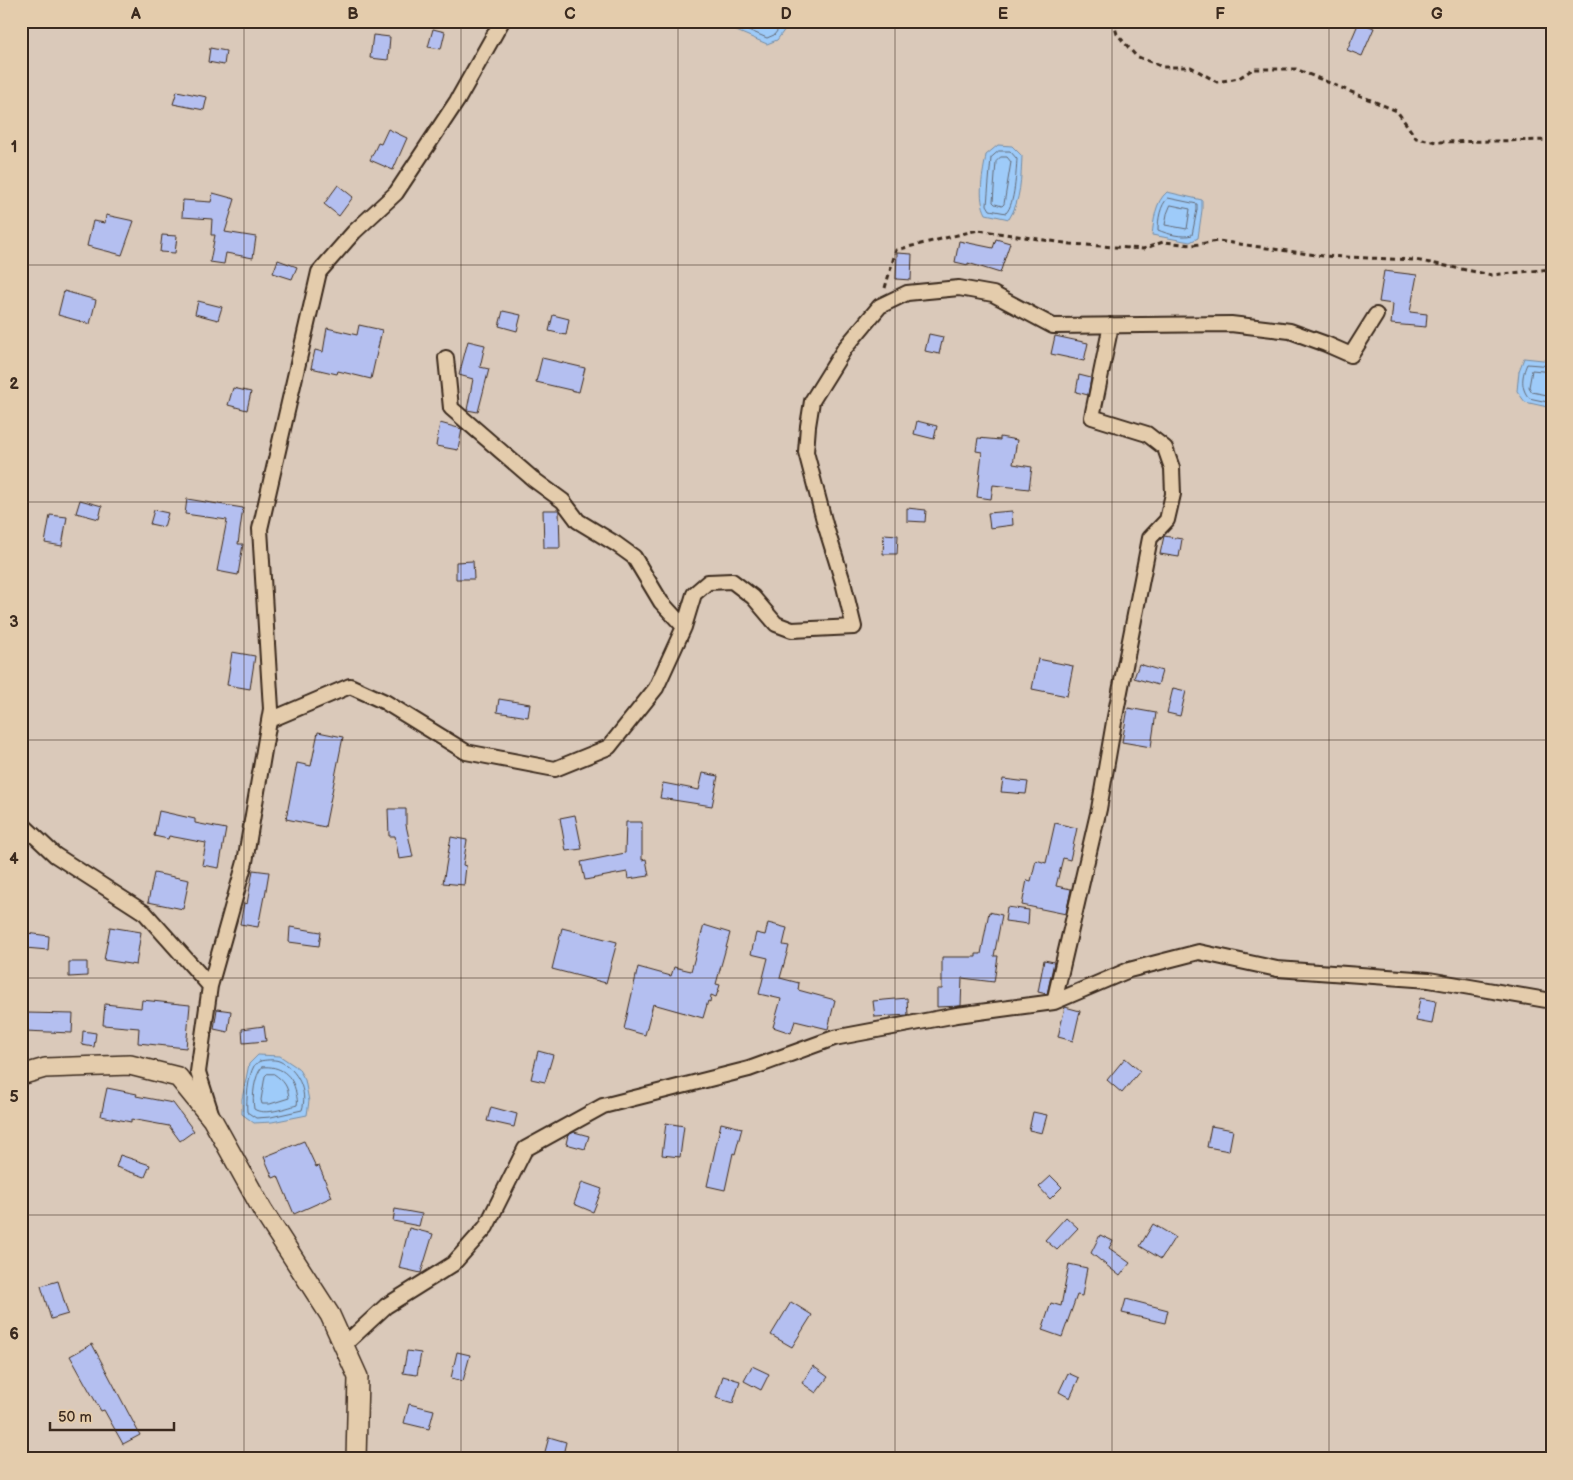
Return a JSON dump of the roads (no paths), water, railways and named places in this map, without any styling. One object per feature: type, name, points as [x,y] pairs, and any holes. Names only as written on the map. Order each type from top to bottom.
[{"type":"main road","points":[[21,1075],[45,1068],[130,1065],[178,1077],[212,1118],[263,1211],[330,1315],[344,1345],[358,1376],[356,1459]]},
{"type":"street","points":[[212,1118],[198,1072],[210,986],[245,862],[271,710],[260,529],[319,272],[354,232],[396,193],[456,101],[502,21]]},
{"type":"street","points":[[270,720],[350,686],[385,702],[466,752],[555,769],[609,747],[656,688],[684,627],[694,594],[708,582],[732,581],[753,597],[776,624],[792,630],[854,627],[806,452],[812,401],[845,348],[880,306],[907,293],[959,288],[993,294],[1053,326],[1231,324],[1290,331],[1351,355],[1376,315]]},
{"type":"street","points":[[1054,1002],[1099,809],[1150,538],[1167,520],[1173,494],[1172,468],[1165,448],[1147,434],[1092,417],[1111,325]]},
{"type":"street","points":[[446,358],[451,408],[533,479],[563,501],[578,521],[634,557],[661,602],[684,627]]},
{"type":"street","points":[[21,823],[55,855],[145,913],[210,986]]},
{"type":"street","points":[[344,1345],[386,1306],[453,1264],[486,1227],[525,1149],[603,1106],[749,1069],[834,1038],[957,1015],[1054,1002],[1129,970],[1199,952],[1277,969],[1429,980],[1552,1002]]},
{"type":"water","points":[[713,21],[791,21],[777,40],[767,44]]},
{"type":"water","points":[[998,145],[1012,146],[1022,156],[1018,197],[1009,219],[986,214],[983,207],[981,193],[986,155]]},
{"type":"water","points":[[1167,192],[1202,200],[1198,238],[1190,242],[1152,235],[1154,217],[1160,201]]},
{"type":"water","points":[[1524,358],[1552,361],[1552,408],[1525,402],[1517,391],[1519,371]]},
{"type":"water","points":[[258,1055],[280,1056],[298,1068],[305,1080],[309,1101],[307,1115],[272,1122],[254,1123],[242,1114],[242,1099],[249,1064]]}]
